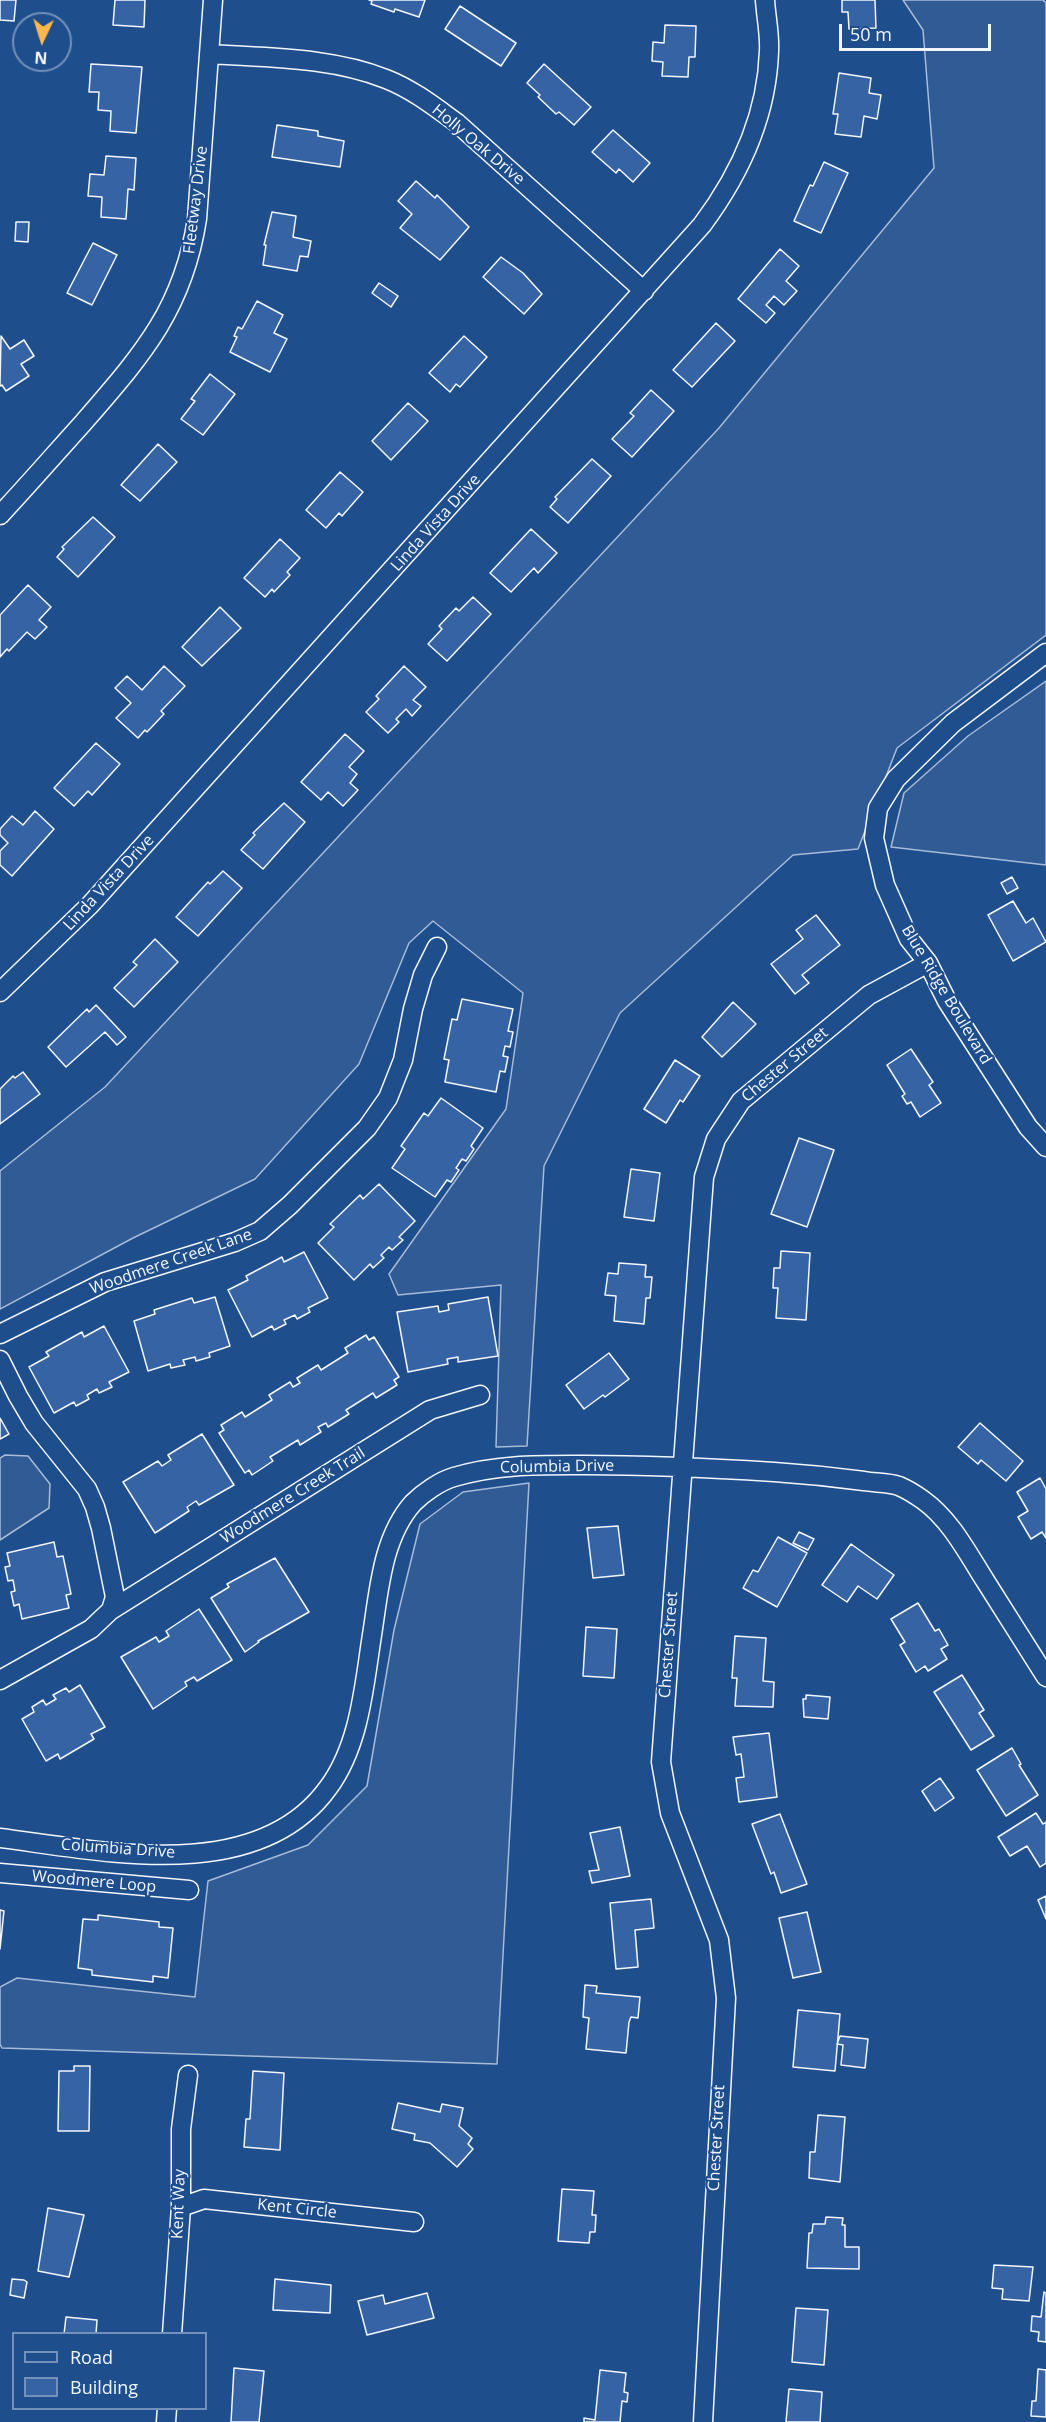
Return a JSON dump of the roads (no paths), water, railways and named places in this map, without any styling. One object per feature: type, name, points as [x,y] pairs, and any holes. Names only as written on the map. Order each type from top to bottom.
[{"type":"street","name":"Fleetway Drive","points":[[4,503],[139,359],[171,306],[184,277],[197,219],[213,0]]},
{"type":"street","name":"Linda Vista Drive","points":[[0,992],[90,905],[644,291],[718,204],[747,150],[759,120],[769,50],[765,0]]},
{"type":"street","name":"Holly Oak Drive","points":[[209,54],[309,61],[348,67],[387,79],[425,100],[457,123],[644,291]]},
{"type":"street","name":"Blue Ridge Boulevard","points":[[1046,653],[953,723],[896,779],[878,808],[874,838],[885,885],[909,939],[928,963],[953,1011],[1028,1127],[1046,1147]]},
{"type":"street","name":"Woodmere Creek Lane","points":[[0,1334],[105,1282],[235,1242],[260,1231],[290,1205],[367,1128],[388,1098],[403,1060],[413,1009],[423,975],[437,947]]},
{"type":"street","name":"Chester Street","points":[[703,2422],[726,1998],[719,1940],[670,1813],[661,1762],[704,1177],[716,1139],[741,1101],[869,995],[928,963]]},
{"type":"street","points":[[0,1360],[26,1410],[87,1489],[95,1507],[114,1586],[115,1597],[111,1610]]},
{"type":"street","name":"Woodmere Creek Trail","points":[[0,1680],[91,1629],[111,1610],[430,1410],[480,1395]]},
{"type":"street","name":"Columbia Drive","points":[[0,1838],[155,1855],[200,1853],[236,1847],[288,1826],[311,1808],[329,1788],[350,1743],[361,1708],[381,1572],[397,1529],[415,1501],[449,1478],[494,1468],[538,1465],[681,1466],[821,1475],[898,1486],[925,1501],[953,1529],[1046,1677]]},
{"type":"street","name":"Woodmere Loop","points":[[0,1873],[189,1890]]},
{"type":"street","name":"Kent Way","points":[[172,2332],[181,2207],[181,2128],[188,2075]]},
{"type":"street","name":"Kent Circle","points":[[181,2207],[204,2199],[414,2222]]}]
